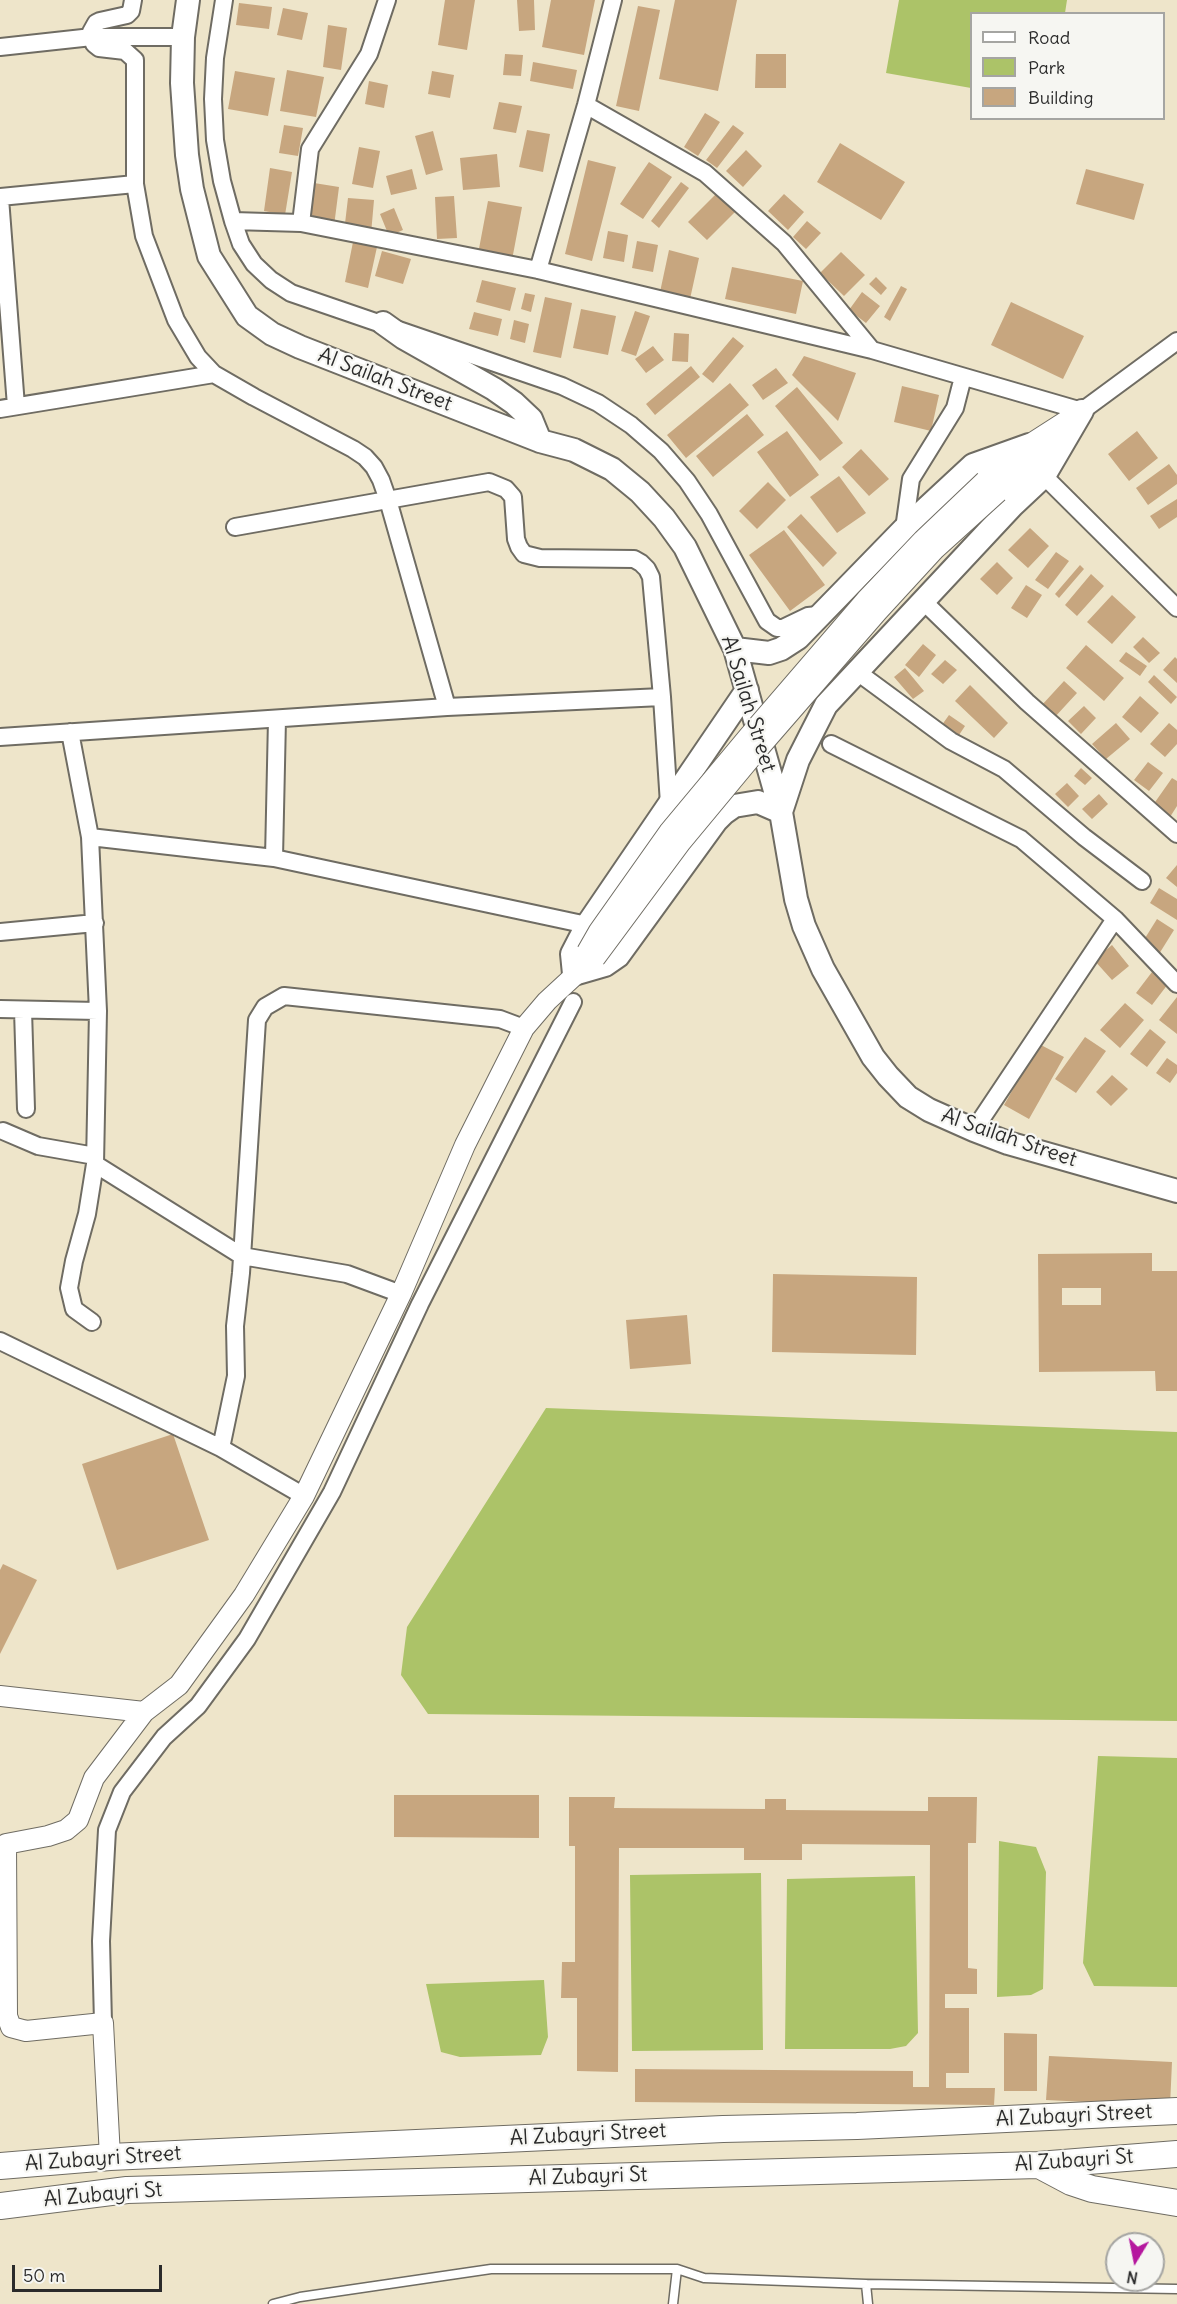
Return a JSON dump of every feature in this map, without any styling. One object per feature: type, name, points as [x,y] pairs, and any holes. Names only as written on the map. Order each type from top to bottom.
[{"type":"main road","name":"Al Sailah Street","points":[[188,0],[183,37],[184,121],[192,189],[209,256],[247,315],[272,334],[300,347],[540,441],[574,450],[612,469],[648,500],[685,547],[735,648],[781,812],[796,899],[804,926],[823,969],[873,1057],[908,1097],[929,1110],[974,1130],[1008,1143],[1177,1191]]},
{"type":"main road","points":[[383,323],[404,338],[494,389],[514,403],[531,418],[540,441]]},
{"type":"main road","points":[[747,690],[586,925],[572,954],[574,974],[605,965],[618,956],[724,813],[735,806],[758,802],[781,812],[798,760],[826,705],[922,600],[1044,476],[1082,411]]},
{"type":"main road","points":[[735,648],[769,653],[781,649],[798,638],[903,529],[973,465],[1029,445]]},
{"type":"main road","name":"Al Zubayri Street","points":[[0,2166],[110,2157],[711,2129],[857,2126],[1177,2111]]},
{"type":"main road","points":[[837,2169],[827,2162],[822,2146],[828,2138],[857,2126]]},
{"type":"main road","name":"Al Zubayri St","points":[[0,2206],[127,2190],[1038,2165],[1177,2154]]},
{"type":"main road","points":[[1038,2165],[1071,2182],[1092,2189],[1177,2203]]},
{"type":"street","points":[[133,0],[127,15],[96,23],[91,32],[99,48],[125,51],[135,60],[135,184],[144,236],[177,320],[198,357],[214,374],[365,457],[381,480],[388,500],[447,707]]},
{"type":"street","points":[[224,0],[215,58],[213,99],[215,141],[232,221],[241,244],[254,264],[271,280],[291,293],[562,386],[598,403],[631,425],[687,481],[709,514],[767,621],[777,628],[783,628],[812,614],[820,616]]},
{"type":"street","points":[[301,224],[310,149],[369,54],[387,0]]},
{"type":"street","points":[[538,270],[586,105],[613,0]]},
{"type":"street","points":[[0,47],[92,37],[183,37]]},
{"type":"street","points":[[586,105],[705,173],[784,243],[872,350]]},
{"type":"street","points":[[135,184],[0,198],[8,408],[214,374]]},
{"type":"street","points":[[232,221],[301,224],[538,270],[872,350],[1082,411]]},
{"type":"street","points":[[991,487],[1029,445],[1082,411],[1177,341]]},
{"type":"street","points":[[903,529],[911,479],[955,408],[963,377]]},
{"type":"street","points":[[103,2023],[26,2031],[11,2027],[7,2016],[3,1844],[48,1836],[66,1830],[78,1820],[94,1778],[144,1712],[179,1684],[244,1595],[304,1496],[401,1294],[465,1145],[524,1028],[591,955],[599,931],[669,832],[748,736],[866,600],[923,540],[991,487],[1032,462],[1082,411]]},
{"type":"street","points":[[1044,476],[1177,608]]},
{"type":"street","points":[[235,527],[489,482],[507,489],[513,497],[516,539],[524,554],[540,558],[634,559],[641,563],[651,577],[669,804]]},
{"type":"street","points":[[922,600],[1027,702],[1177,834]]},
{"type":"street","points":[[855,671],[951,741],[1004,769],[1084,837],[1142,880]]},
{"type":"street","points":[[0,737],[447,707],[662,697]]},
{"type":"street","points":[[274,858],[277,719]]},
{"type":"street","points":[[70,732],[90,837],[98,1011],[95,1160],[87,1215],[69,1288],[74,1309],[93,1322]]},
{"type":"street","points":[[831,744],[1021,838],[1115,919],[1177,984]]},
{"type":"street","points":[[90,837],[274,858],[586,925]]},
{"type":"street","points":[[974,1130],[1115,919]]},
{"type":"street","points":[[0,932],[95,923]]},
{"type":"street","points":[[221,1448],[236,1376],[235,1326],[242,1256],[257,1020],[265,1007],[284,996],[500,1019],[524,1028]]},
{"type":"street","points":[[110,2157],[101,1941],[107,1830],[122,1792],[164,1737],[198,1706],[247,1640],[332,1492],[420,1304],[573,1002]]},
{"type":"street","points":[[0,1010],[98,1011]]},
{"type":"street","points":[[23,1010],[26,1109]]},
{"type":"street","points":[[3,1131],[38,1146],[95,1160],[242,1256],[347,1275],[401,1294]]},
{"type":"street","points":[[0,1341],[221,1448],[304,1496]]},
{"type":"street","points":[[0,1696],[144,1712]]},
{"type":"lane","points":[[273,2304],[300,2297],[491,2268],[677,2269],[704,2278],[866,2284],[1177,2289]]},
{"type":"lane","points":[[673,2304],[677,2269]]},
{"type":"lane","points":[[866,2284],[868,2304]]},
{"type":"green space","points":[[899,0],[1067,0],[1065,12],[970,12],[970,88],[886,73]]},
{"type":"green space","points":[[546,1408],[1177,1432],[1177,1721],[428,1714],[401,1675],[407,1627]]},
{"type":"green space","points":[[1098,1756],[1177,1758],[1177,1987],[1094,1986],[1083,1963]]},
{"type":"green space","points":[[999,1841],[1036,1847],[1046,1872],[1043,1989],[1031,1995],[997,1997]]},
{"type":"green space","points":[[761,1873],[763,2050],[632,2051],[630,1875]]},
{"type":"green space","points":[[915,1876],[918,2033],[906,2046],[890,2049],[785,2049],[787,1879]]},
{"type":"green space","points":[[544,1980],[548,2037],[541,2055],[460,2057],[441,2052],[426,1984]]},
{"type":"building","points":[[445,0],[475,0],[467,50],[438,45]]},
{"type":"building","points":[[517,0],[534,0],[535,30],[519,31]]},
{"type":"building","points":[[551,0],[595,0],[584,55],[542,47]]},
{"type":"building","points":[[675,0],[737,0],[718,91],[659,79]]},
{"type":"building","points":[[239,3],[272,7],[269,29],[236,25]]},
{"type":"building","points":[[638,6],[660,10],[639,111],[616,106]]},
{"type":"building","points":[[283,8],[308,13],[302,40],[277,35]]},
{"type":"building","points":[[328,25],[347,28],[341,70],[323,67]]},
{"type":"building","points":[[505,54],[523,55],[521,76],[503,75]]},
{"type":"building","points":[[756,54],[786,54],[786,88],[755,88]]},
{"type":"building","points":[[533,62],[577,70],[573,89],[530,81]]},
{"type":"building","points":[[287,70],[324,77],[316,117],[280,111]]},
{"type":"building","points":[[235,71],[275,78],[268,116],[228,109]]},
{"type":"building","points":[[432,71],[454,75],[450,98],[428,94]]},
{"type":"building","points":[[369,81],[388,85],[384,108],[365,104]]},
{"type":"building","points":[[499,102],[522,106],[516,133],[493,129]]},
{"type":"building","points":[[705,113],[720,122],[698,156],[684,147]]},
{"type":"building","points":[[284,125],[303,128],[298,156],[279,153]]},
{"type":"building","points":[[733,125],[744,133],[717,168],[706,160]]},
{"type":"building","points":[[527,130],[550,134],[543,172],[519,167]]},
{"type":"building","points":[[433,131],[443,170],[426,175],[415,136]]},
{"type":"building","points":[[840,143],[905,182],[881,220],[817,182]]},
{"type":"building","points":[[359,147],[380,151],[373,188],[352,184]]},
{"type":"building","points":[[746,150],[762,166],[743,187],[726,171]]},
{"type":"building","points":[[497,154],[500,187],[463,190],[460,158]]},
{"type":"building","points":[[588,160],[616,167],[592,261],[565,254]]},
{"type":"building","points":[[649,162],[672,177],[643,219],[620,204]]},
{"type":"building","points":[[270,168],[292,172],[285,215],[264,211]]},
{"type":"building","points":[[412,169],[417,189],[391,195],[386,176]]},
{"type":"building","points":[[1086,169],[1144,184],[1134,220],[1076,204]]},
{"type":"building","points":[[681,182],[689,188],[659,228],[651,221]]},
{"type":"building","points":[[314,183],[339,187],[334,226],[309,223]]},
{"type":"building","points":[[718,192],[737,210],[707,240],[688,222]]},
{"type":"building","points":[[784,194],[804,212],[788,230],[768,211]]},
{"type":"building","points":[[454,196],[457,238],[437,239],[435,197]]},
{"type":"building","points":[[348,198],[374,200],[371,234],[344,232]]},
{"type":"building","points":[[488,201],[522,207],[512,260],[478,254]]},
{"type":"building","points":[[394,208],[403,230],[389,236],[380,214]]},
{"type":"building","points":[[807,221],[821,233],[806,249],[793,237]]},
{"type":"building","points":[[608,231],[628,235],[624,262],[603,258]]},
{"type":"building","points":[[637,241],[658,245],[653,272],[632,268]]},
{"type":"building","points":[[353,242],[377,247],[368,288],[345,282]]},
{"type":"building","points":[[669,250],[699,258],[690,299],[660,292]]},
{"type":"building","points":[[382,251],[411,259],[403,284],[375,276]]},
{"type":"building","points":[[841,252],[865,275],[844,296],[820,273]]},
{"type":"building","points":[[732,267],[803,281],[796,314],[725,299]]},
{"type":"building","points":[[876,277],[887,288],[881,295],[869,284]]},
{"type":"building","points":[[482,280],[516,288],[510,311],[476,302]]},
{"type":"building","points":[[901,286],[907,289],[890,321],[884,317]]},
{"type":"building","points":[[862,292],[880,306],[866,323],[849,310]]},
{"type":"building","points":[[525,293],[535,295],[531,312],[521,309]]},
{"type":"building","points":[[545,297],[572,303],[561,358],[533,352]]},
{"type":"building","points":[[1011,302],[1084,336],[1063,379],[991,345]]},
{"type":"building","points":[[581,309],[616,316],[608,355],[573,348]]},
{"type":"building","points":[[635,311],[650,316],[636,356],[621,351]]},
{"type":"building","points":[[474,312],[502,319],[498,336],[469,329]]},
{"type":"building","points":[[514,320],[529,324],[525,343],[510,339]]},
{"type":"building","points":[[674,333],[689,334],[688,362],[672,361]]},
{"type":"building","points":[[733,337],[744,346],[713,383],[702,374]]},
{"type":"building","points":[[653,346],[664,360],[646,373],[635,359]]},
{"type":"building","points":[[804,356],[856,373],[838,421],[792,375]]},
{"type":"building","points":[[691,366],[700,377],[655,415],[646,404]]},
{"type":"building","points":[[776,368],[788,383],[763,400],[752,385]]},
{"type":"building","points":[[730,383],[749,405],[686,458],[667,435]]},
{"type":"building","points":[[902,386],[939,395],[931,431],[894,422]]},
{"type":"building","points":[[797,387],[843,443],[820,461],[775,406]]},
{"type":"building","points":[[747,414],[764,435],[713,477],[696,456]]},
{"type":"building","points":[[787,431],[819,475],[790,497],[757,452]]},
{"type":"building","points":[[1137,431],[1158,458],[1129,481],[1108,454]]},
{"type":"building","points":[[861,449],[889,479],[869,496],[842,467]]},
{"type":"building","points":[[1169,464],[1177,475],[1177,484],[1148,505],[1136,488]]},
{"type":"building","points":[[839,476],[866,513],[837,533],[810,497]]},
{"type":"building","points":[[768,482],[786,500],[757,529],[739,511]]},
{"type":"building","points":[[1177,499],[1177,517],[1159,529],[1150,516]]},
{"type":"building","points":[[801,514],[837,553],[823,567],[787,527]]},
{"type":"building","points":[[1030,528],[1049,546],[1028,568],[1008,550]]},
{"type":"building","points":[[784,530],[825,585],[790,611],[749,555]]},
{"type":"building","points":[[1056,552],[1069,561],[1048,589],[1035,580]]},
{"type":"building","points":[[997,562],[1013,578],[997,595],[980,579]]},
{"type":"building","points":[[1080,565],[1084,569],[1059,598],[1055,594]]},
{"type":"building","points":[[1091,574],[1104,586],[1077,616],[1065,605]]},
{"type":"building","points":[[1026,585],[1042,595],[1027,618],[1011,608]]},
{"type":"building","points":[[1112,595],[1136,617],[1112,644],[1087,622]]},
{"type":"building","points":[[1143,637],[1160,653],[1149,663],[1133,647]]},
{"type":"building","points":[[923,644],[936,655],[919,677],[905,665]]},
{"type":"building","points":[[1086,645],[1124,678],[1104,701],[1066,668]]},
{"type":"building","points":[[1126,652],[1147,666],[1140,676],[1119,661]]},
{"type":"building","points":[[1175,657],[1177,659],[1177,683],[1163,670]]},
{"type":"building","points":[[945,660],[957,670],[943,684],[931,674]]},
{"type":"building","points":[[905,668],[924,691],[913,699],[894,677]]},
{"type":"building","points":[[1154,675],[1177,697],[1171,704],[1148,682]]},
{"type":"building","points":[[1064,681],[1077,693],[1054,718],[1041,706]]},
{"type":"building","points":[[970,685],[1008,723],[994,738],[955,701]]},
{"type":"building","points":[[1140,696],[1159,713],[1141,733],[1122,717]]},
{"type":"building","points":[[1084,706],[1096,718],[1081,734],[1068,721]]},
{"type":"building","points":[[949,715],[965,726],[955,741],[939,729]]},
{"type":"building","points":[[1116,723],[1130,739],[1106,759],[1092,744]]},
{"type":"building","points":[[1169,723],[1177,730],[1177,744],[1165,757],[1150,744]]},
{"type":"building","points":[[1148,762],[1163,773],[1149,791],[1134,780]]},
{"type":"building","points":[[1081,768],[1092,778],[1085,785],[1074,776]]},
{"type":"building","points":[[1172,778],[1177,781],[1177,806],[1170,817],[1153,805]]},
{"type":"building","points":[[1067,783],[1079,796],[1068,807],[1055,794]]},
{"type":"building","points":[[1099,794],[1108,804],[1092,819],[1082,809]]},
{"type":"building","points":[[1177,865],[1177,887],[1166,878]]},
{"type":"building","points":[[1159,888],[1177,899],[1177,920],[1150,903]]},
{"type":"building","points":[[1157,919],[1174,930],[1159,954],[1142,943]]},
{"type":"building","points":[[1112,945],[1129,966],[1112,980],[1094,960]]},
{"type":"building","points":[[1152,972],[1168,984],[1152,1005],[1136,993]]},
{"type":"building","points":[[1177,997],[1177,1034],[1159,1020]]},
{"type":"building","points":[[1125,1003],[1144,1020],[1120,1048],[1100,1030]]},
{"type":"building","points":[[1150,1029],[1166,1042],[1147,1067],[1130,1054]]},
{"type":"building","points":[[1085,1037],[1106,1051],[1076,1093],[1055,1079]]},
{"type":"building","points":[[1039,1044],[1064,1057],[1029,1119],[1004,1105]]},
{"type":"building","points":[[1167,1058],[1177,1065],[1177,1073],[1170,1083],[1156,1073]]},
{"type":"building","points":[[1112,1075],[1128,1089],[1111,1106],[1096,1092]]},
{"type":"building","points":[[1152,1253],[1152,1271],[1177,1271],[1177,1391],[1156,1391],[1155,1371],[1039,1372],[1038,1254]],"holes":[[[1062,1288],[1101,1288],[1101,1305],[1062,1305]]]},
{"type":"building","points":[[773,1274],[917,1277],[916,1355],[772,1352]]},
{"type":"building","points":[[687,1315],[691,1364],[630,1369],[626,1320]]},
{"type":"building","points":[[173,1434],[209,1540],[117,1570],[82,1464]]},
{"type":"building","points":[[3,1564],[37,1580],[0,1654],[0,1570]]},
{"type":"building","points":[[394,1795],[539,1795],[539,1838],[394,1837]]},
{"type":"building","points":[[569,1797],[615,1797],[614,1808],[765,1809],[765,1799],[786,1799],[786,1810],[928,1811],[928,1797],[977,1797],[976,1843],[968,1843],[968,1968],[977,1969],[977,1994],[945,1994],[945,2008],[969,2008],[969,2073],[946,2073],[946,2088],[995,2088],[994,2105],[635,2102],[635,2069],[913,2071],[913,2087],[929,2087],[930,1845],[802,1844],[802,1860],[744,1860],[744,1848],[619,1848],[618,2072],[577,2071],[577,1998],[561,1998],[562,1962],[575,1962],[575,1846],[569,1846]]},
{"type":"building","points":[[1004,2033],[1037,2034],[1037,2091],[1004,2091]]},
{"type":"building","points":[[1049,2056],[1172,2062],[1170,2106],[1046,2100]]}]
